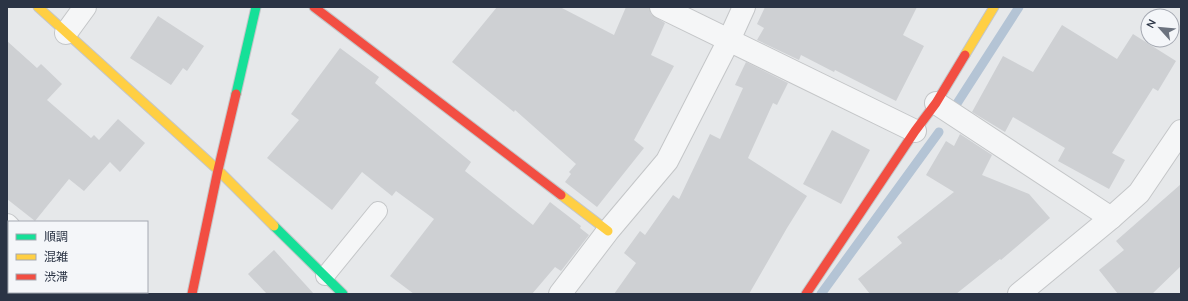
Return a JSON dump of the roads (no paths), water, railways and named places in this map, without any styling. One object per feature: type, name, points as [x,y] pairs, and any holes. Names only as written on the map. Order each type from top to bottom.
[{"type":"street","points":[[38,7],[218,170],[343,294]]},
{"type":"street","points":[[66,32],[85,7]]},
{"type":"street","points":[[192,294],[218,170],[256,7]]},
{"type":"street","points":[[314,7],[608,231]]},
{"type":"street","points":[[661,7],[915,130]]},
{"type":"street","points":[[560,294],[608,231],[667,161],[729,40],[744,7]]},
{"type":"street","points":[[806,294],[915,130],[936,104],[994,7]]},
{"type":"street","points":[[936,104],[1111,218]]},
{"type":"street","points":[[1019,294],[1139,193],[1181,130]]},
{"type":"lane","points":[[325,276],[378,211]]},
{"type":"waterway","points":[[956,105],[1019,7]]},
{"type":"waterway","points":[[821,294],[939,132]]}]
